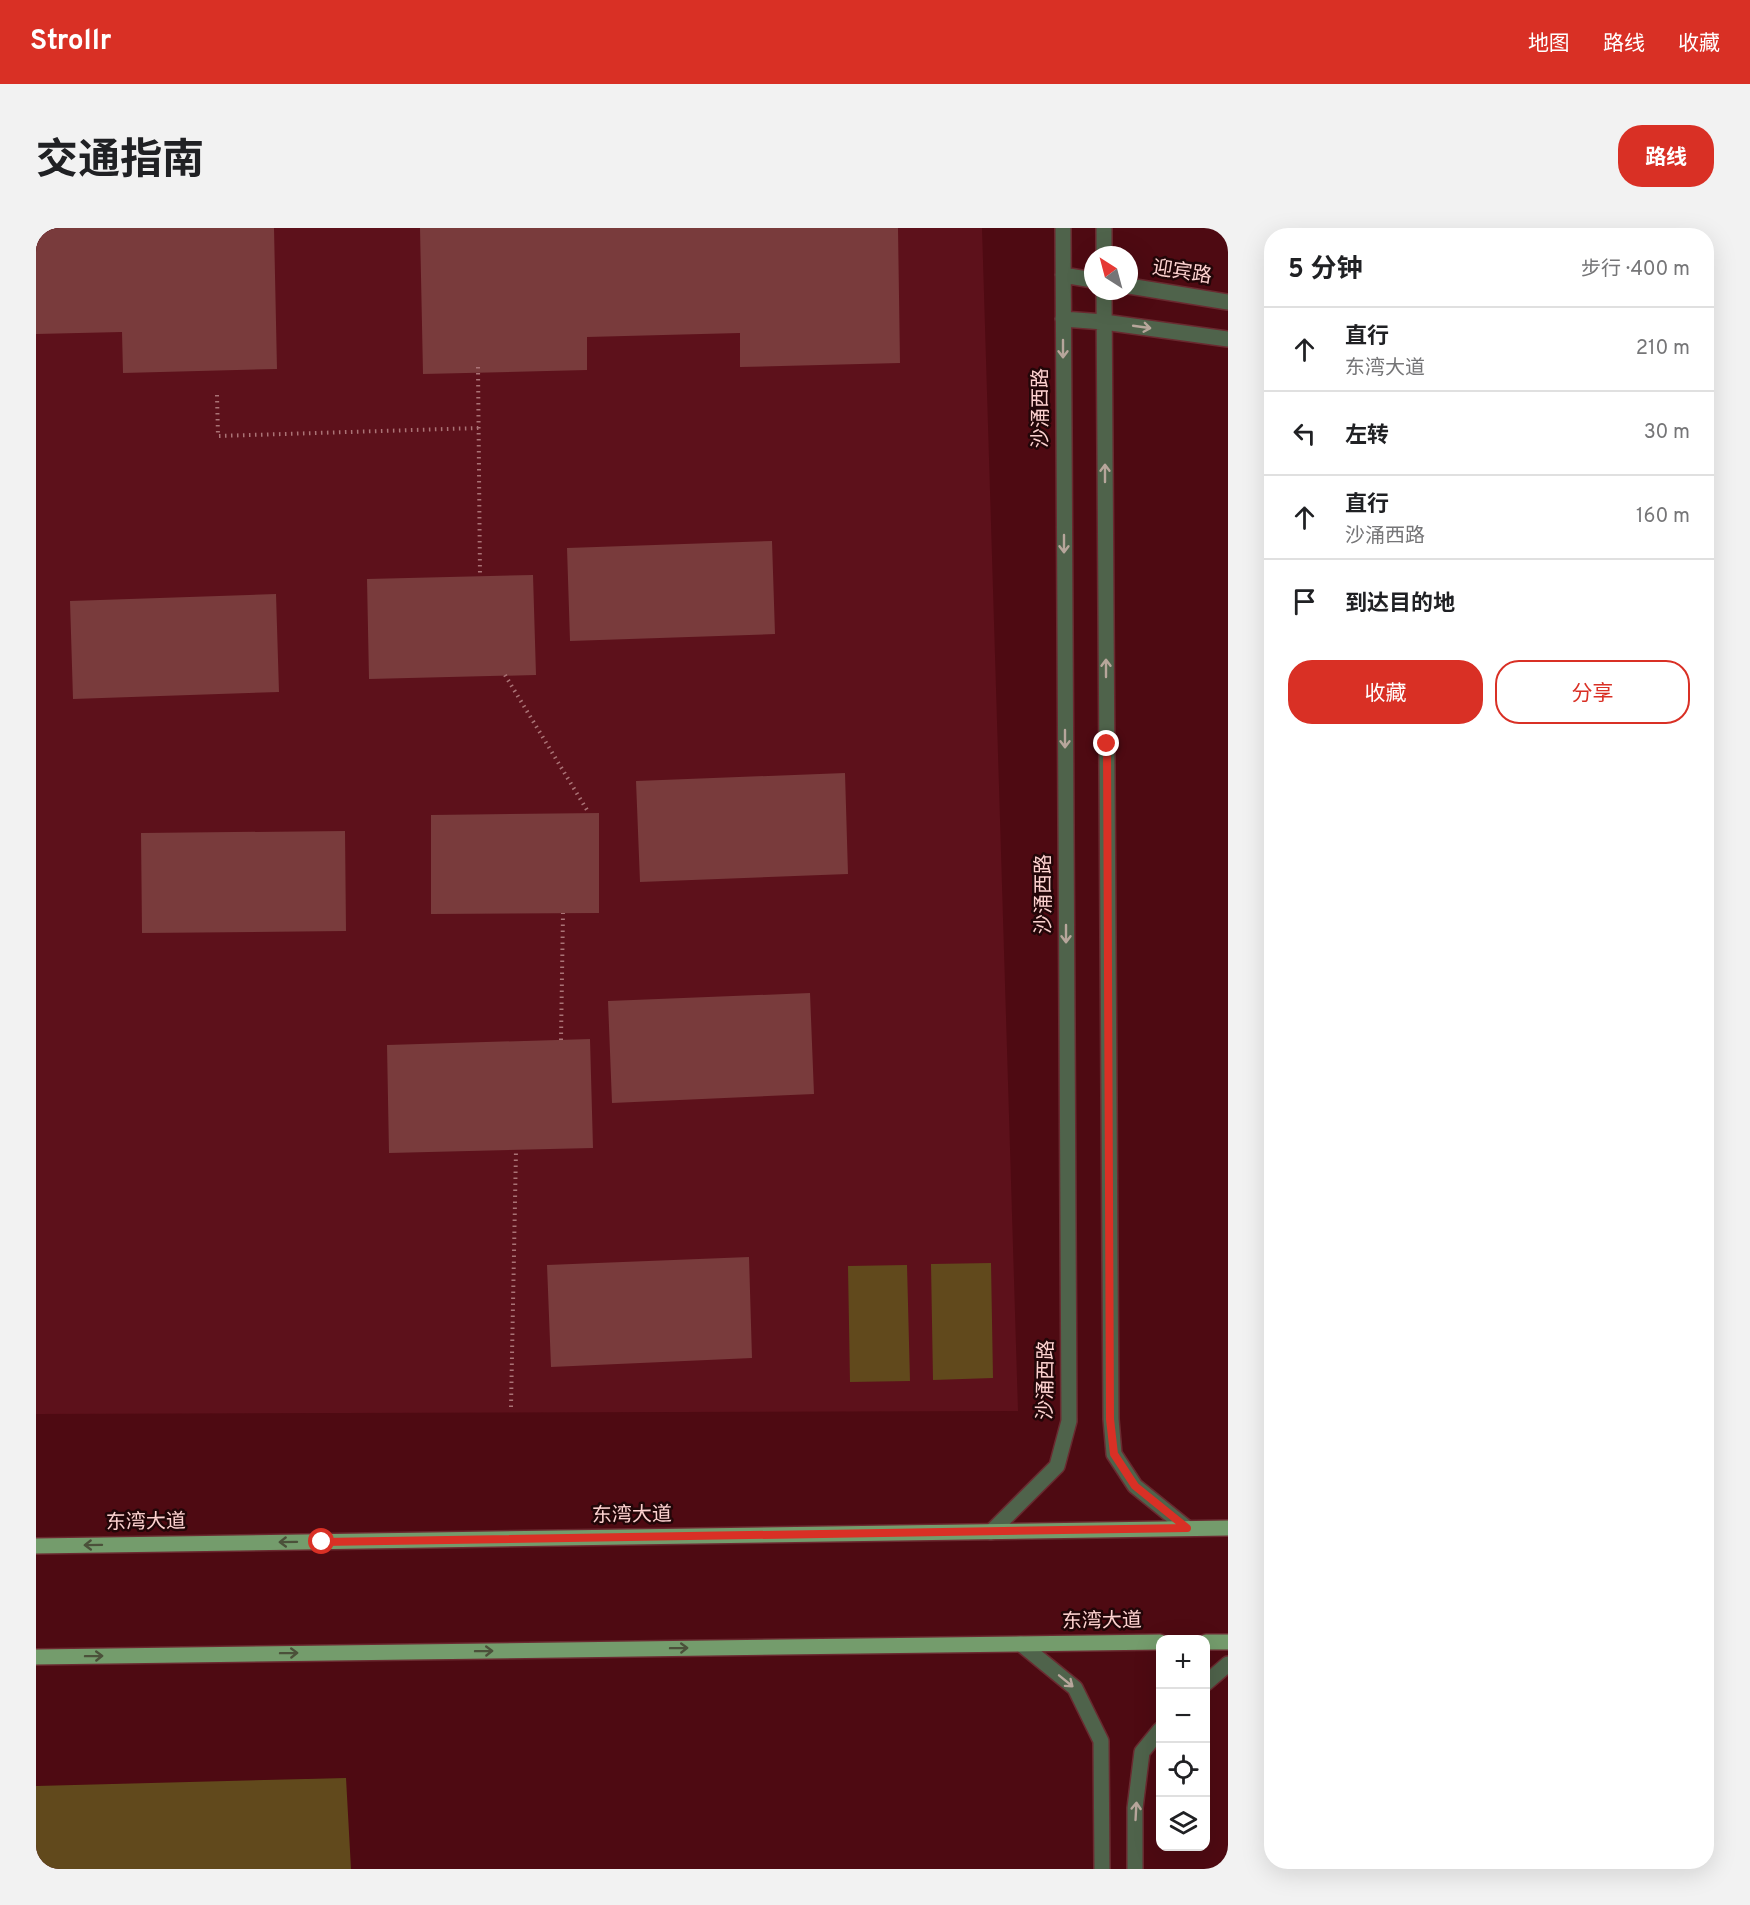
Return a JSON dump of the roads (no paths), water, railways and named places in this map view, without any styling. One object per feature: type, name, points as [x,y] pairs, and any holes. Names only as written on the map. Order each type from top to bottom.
[{"type":"main road","name":"东湾大道","points":[[36,1546],[1228,1528]]},
{"type":"main road","name":"东湾大道","points":[[36,1657],[1156,1642]]},
{"type":"main road","points":[[1210,1642],[1228,1642]]},
{"type":"street","name":"沙涌西路","points":[[991,1532],[1056,1466],[1069,1421],[1063,228]]},
{"type":"street","points":[[1104,228],[1104,246]]},
{"type":"street","points":[[1063,275],[1084,278]]},
{"type":"street","name":"迎宾路","points":[[1138,287],[1228,302]]},
{"type":"street","points":[[1104,300],[1110,1419],[1114,1454],[1135,1486],[1187,1528]]},
{"type":"street","points":[[1063,319],[1104,322],[1228,339]]},
{"type":"street","points":[[1021,1644],[1075,1688],[1101,1741],[1102,1869]]},
{"type":"street","points":[[1210,1680],[1228,1664]]},
{"type":"street","points":[[1136,1869],[1135,1808],[1142,1752],[1156,1736]]}]
